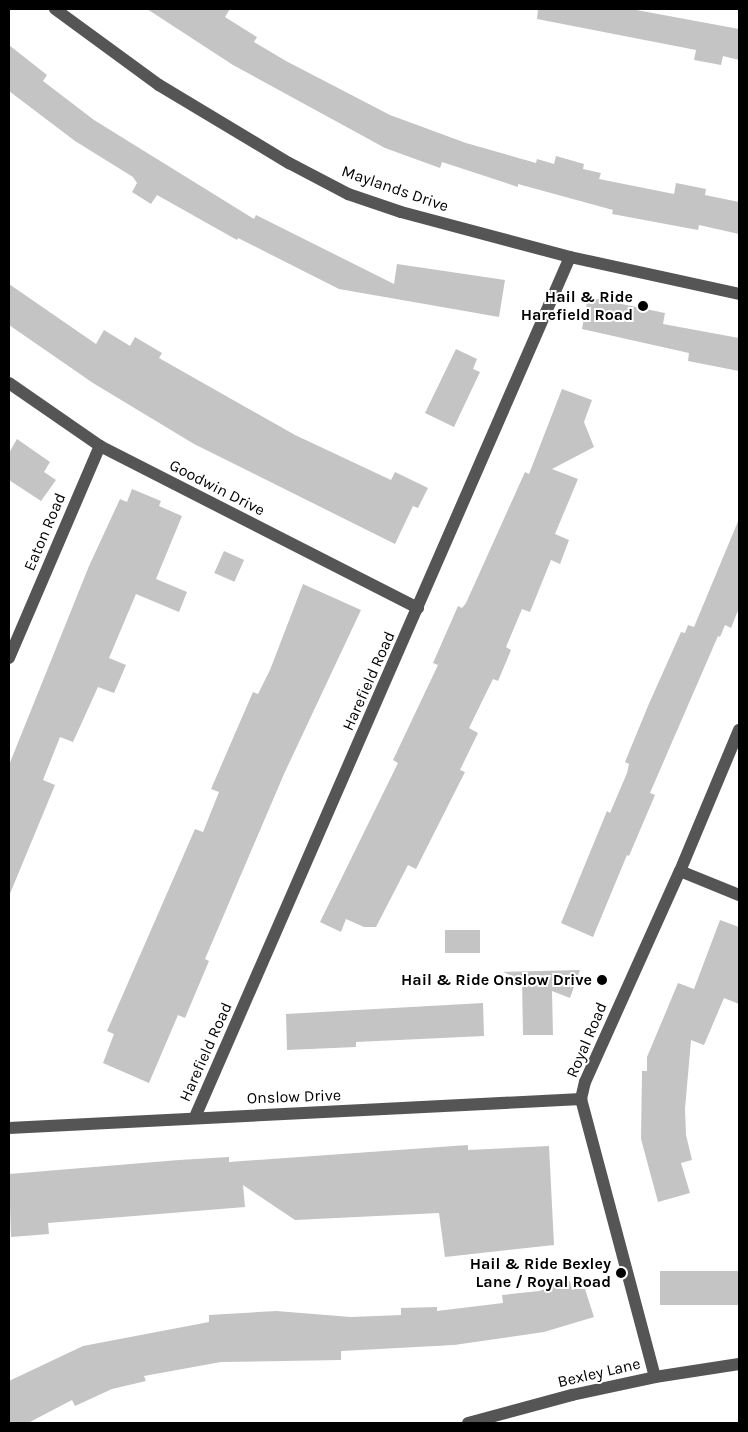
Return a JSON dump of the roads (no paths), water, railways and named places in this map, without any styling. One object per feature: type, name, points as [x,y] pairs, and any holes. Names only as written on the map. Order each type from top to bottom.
[{"type":"street","name":"Maylands Drive","points":[[55,9],[158,84],[289,163],[348,194],[401,212],[570,257],[739,294]]},
{"type":"street","name":"Harefield Road","points":[[195,1118],[570,257]]},
{"type":"street","name":"Goodwin Drive","points":[[9,383],[100,446],[418,608]]},
{"type":"street","name":"Eaton Road","points":[[9,658],[100,446]]},
{"type":"street","name":"Royal Road","points":[[655,1377],[581,1099],[585,1082],[680,871],[739,730]]},
{"type":"street","points":[[680,871],[739,895]]},
{"type":"street","name":"Onslow Drive","points":[[9,1128],[581,1099]]},
{"type":"street","name":"Bexley Lane","points":[[468,1423],[560,1398],[655,1377],[739,1364]]},
{"type":"place","name":"Hail & Ride Harefield Road","points":[[643,306]]},
{"type":"place","name":"Hail & Ride Onslow Drive","points":[[602,980]]},
{"type":"place","name":"Hail & Ride Bexley Lane / Royal Road","points":[[621,1273]]}]
